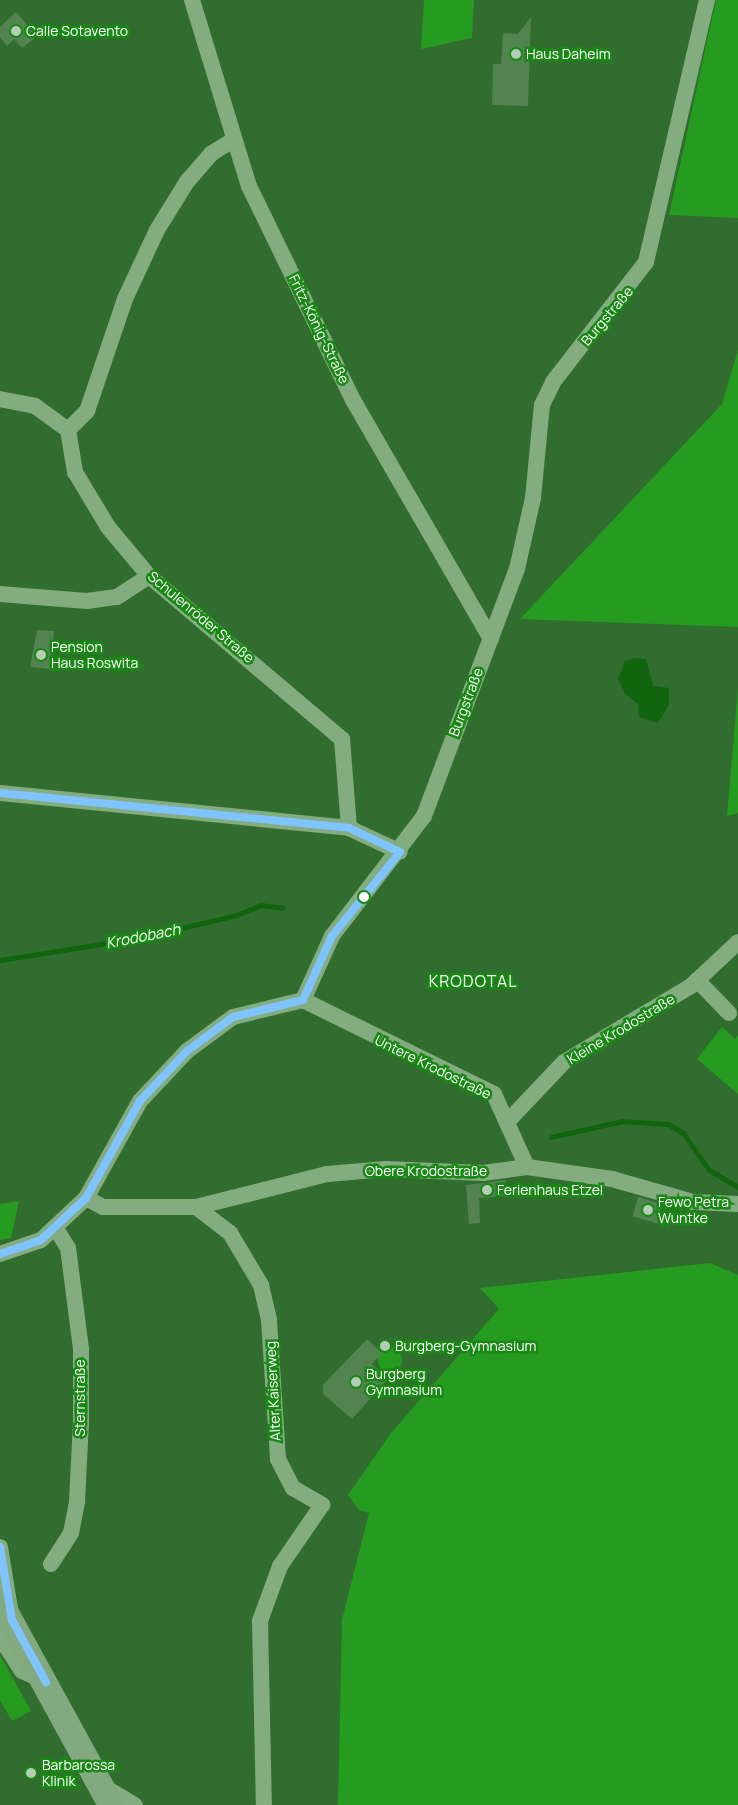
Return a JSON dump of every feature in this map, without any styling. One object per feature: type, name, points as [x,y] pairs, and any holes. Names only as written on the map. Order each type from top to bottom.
[{"type":"main road","points":[[4,1620],[46,1682],[105,1795]]},
{"type":"street","name":"Fritz-König-Straße","points":[[192,0],[233,140],[249,186],[353,400],[491,638]]},
{"type":"street","name":"Burgstraße","points":[[303,1000],[332,936],[400,852],[424,816],[517,569],[533,498],[542,405],[552,382],[646,262],[707,0]]},
{"type":"street","points":[[0,398],[35,406],[68,430],[87,411],[125,299],[157,230],[188,180],[212,154],[233,140]]},
{"type":"street","name":"Schulenröder Straße","points":[[68,430],[75,472],[108,527],[149,576],[342,739],[349,828]]},
{"type":"street","points":[[0,594],[87,602],[117,597],[149,576]]},
{"type":"street","points":[[0,793],[349,828],[400,852]]},
{"type":"street","name":"Kleine Krodostraße","points":[[508,1121],[564,1062],[647,1016],[697,980],[738,942]]},
{"type":"street","points":[[697,980],[729,1013]]},
{"type":"street","points":[[0,1254],[41,1240],[56,1229],[86,1198],[140,1101],[171,1065],[233,1017],[303,1000]]},
{"type":"street","name":"Untere Krodostraße","points":[[303,1000],[494,1094],[508,1121],[527,1167]]},
{"type":"street","name":"Obere Krodostraße","points":[[86,1198],[103,1207],[196,1206],[327,1174],[386,1169],[483,1172],[527,1167],[612,1179],[693,1202],[738,1204]]},
{"type":"street","name":"Alter Kaiserweg","points":[[196,1206],[230,1233],[261,1285],[269,1320],[278,1459],[293,1488],[322,1505],[280,1566],[260,1621],[264,1805]]},
{"type":"street","name":"Sternstraße","points":[[51,1564],[71,1533],[77,1502],[81,1422],[81,1350],[68,1248],[56,1229]]},
{"type":"street","points":[[0,1547],[4,1620]]},
{"type":"street","points":[[105,1795],[135,1805]]},
{"type":"shaded area","points":[[424,0],[474,0],[472,38],[421,49]]},
{"type":"shaded area","points":[[716,0],[738,0],[738,218],[669,215]]},
{"type":"shaded area","points":[[738,350],[738,627],[520,619],[722,404]]},
{"type":"shaded area","points":[[635,658],[646,659],[653,686],[669,688],[669,705],[658,723],[639,717],[638,704],[625,693],[618,679],[625,661]]},
{"type":"shaded area","points":[[738,688],[738,813],[727,816]]},
{"type":"shaded area","points":[[722,1027],[735,1039],[738,1035],[738,1094],[697,1059]]},
{"type":"shaded area","points":[[19,1201],[11,1238],[0,1240],[0,1204]]},
{"type":"shaded area","points":[[710,1263],[738,1275],[738,1805],[338,1805],[342,1620],[369,1513],[359,1510],[348,1495],[391,1433],[499,1309],[480,1288]]},
{"type":"shaded area","points":[[390,1348],[395,1349],[401,1355],[401,1365],[395,1371],[390,1372],[385,1371],[379,1365],[378,1360],[379,1355],[385,1349]]},
{"type":"shaded area","points":[[0,1655],[31,1711],[12,1721],[0,1700]]},
{"type":"building","name":"Calle Sotavento","points":[[16,12],[37,36],[22,48],[14,39],[7,46],[0,37],[0,27]]},
{"type":"building","name":"Haus Daheim","points":[[531,17],[528,106],[492,105],[493,64],[501,64],[503,33],[518,34]]},
{"type":"building","name":"Pension Haus Roswita","points":[[37,630],[54,631],[51,669],[30,667]]},
{"type":"building","name":"Ferienhaus Etzel","points":[[506,1180],[507,1196],[479,1198],[480,1223],[469,1224],[466,1185]]},
{"type":"building","name":"Fewo Petra Wuntke","points":[[638,1197],[663,1204],[657,1223],[632,1216]]},
{"type":"building","name":"Burgberg Gymnasium","points":[[367,1339],[382,1353],[372,1364],[388,1379],[352,1419],[323,1394],[323,1385]]},
{"type":"waterway","name":"Krodobach","points":[[0,960],[139,938],[237,915],[260,905],[283,908]]},
{"type":"waterway","name":"Krodobach","points":[[551,1137],[622,1121],[668,1124],[683,1133],[709,1170],[738,1187]]},
{"type":"transit line","points":[[0,793],[349,828],[400,852],[332,936],[303,1000],[233,1017],[187,1051],[140,1101],[86,1198],[41,1240],[0,1254]]},
{"type":"transit line","points":[[0,1547],[12,1620],[46,1682]]},
{"type":"place","name":"Calle Sotavento","points":[[16,31]]},
{"type":"place","name":"Haus Daheim","points":[[516,54]]},
{"type":"place","name":"Pension Haus Roswita","points":[[41,655]]},
{"type":"place","name":"Ferienhaus Etzel","points":[[487,1190]]},
{"type":"place","name":"Fewo Petra Wuntke","points":[[648,1210]]},
{"type":"place","name":"Burgberg-Gymnasium","points":[[385,1346]]},
{"type":"place","name":"Burgberg Gymnasium","points":[[356,1382]]},
{"type":"place","name":"Barbarossa Klinik","points":[[31,1773]]},
{"type":"district","name":"KRODOTAL","points":[[473,981]]}]
